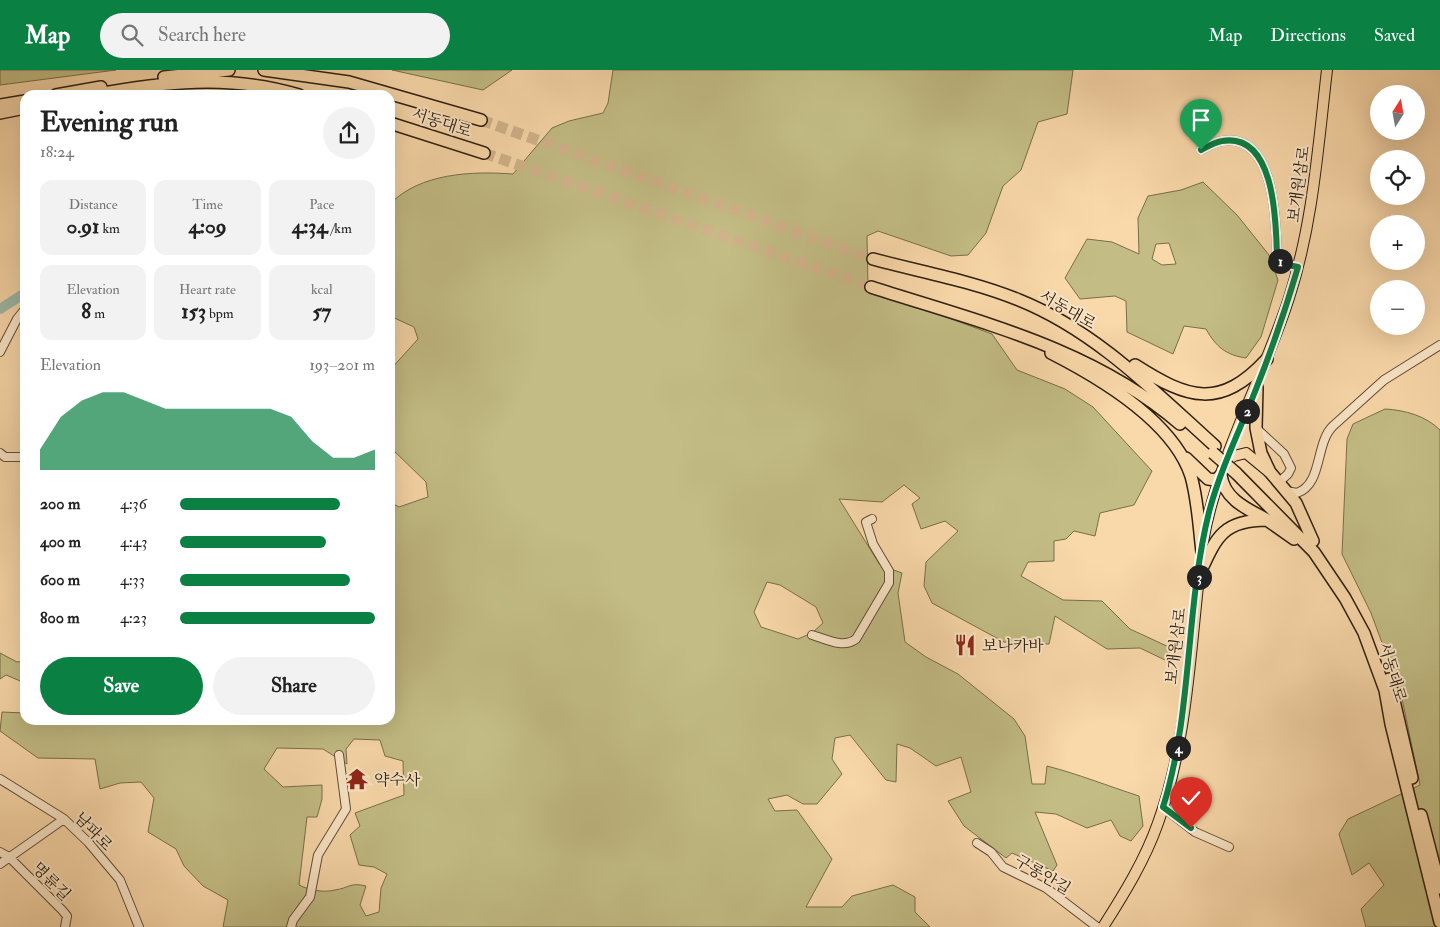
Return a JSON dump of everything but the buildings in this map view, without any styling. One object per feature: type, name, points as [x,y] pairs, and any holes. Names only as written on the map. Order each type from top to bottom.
[{"type":"highway","points":[[86,90],[187,73],[229,70]]},
{"type":"highway","name":"서동대로","points":[[264,70],[349,82],[377,90]]},
{"type":"highway","points":[[123,90],[160,84],[220,81],[284,90]]},
{"type":"highway","name":"서동대로","points":[[395,95],[481,120]]},
{"type":"highway","points":[[0,105],[20,101]]},
{"type":"highway","points":[[0,113],[20,109]]},
{"type":"highway","name":"서동대로","points":[[395,125],[484,153]]},
{"type":"highway","name":"서동대로","points":[[873,259],[1018,300],[1066,323],[1135,373],[1214,450],[1237,469],[1314,547],[1352,596],[1370,628],[1382,660],[1393,693],[1440,888]]},
{"type":"highway","points":[[871,287],[1011,332],[1090,363],[1127,383],[1214,450]]},
{"type":"highway","points":[[1066,323],[1103,342],[1166,384],[1197,394],[1212,394],[1236,387],[1267,359]]},
{"type":"highway","points":[[1011,332],[1057,356],[1136,407],[1208,479],[1216,480],[1221,475]]},
{"type":"highway","points":[[1257,387],[1256,428],[1261,453],[1270,472],[1296,503],[1314,547]]},
{"type":"highway","points":[[1180,453],[1190,475],[1196,496],[1202,552]]},
{"type":"highway","points":[[1221,475],[1224,487],[1234,499],[1314,547]]},
{"type":"highway","points":[[1199,576],[1212,545],[1222,532],[1245,521],[1267,520]]},
{"type":"highway","name":"서동대로","points":[[1314,547],[1364,633],[1378,671],[1440,922]]},
{"type":"main road","name":"보개원삼로","points":[[1103,927],[1142,859],[1163,807],[1173,773],[1180,735],[1202,552],[1210,512],[1226,461],[1257,387],[1298,267],[1312,202],[1327,70]]},
{"type":"main road","points":[[1226,461],[1234,456],[1246,453],[1270,472]]},
{"type":"street","points":[[1201,150],[1222,141],[1241,142],[1250,148],[1262,162],[1269,180],[1273,200],[1277,257],[1288,265],[1298,267]]},
{"type":"street","points":[[0,350],[20,317]]},
{"type":"street","points":[[1256,428],[1284,454],[1290,468],[1281,487],[1297,493],[1305,489],[1315,472],[1326,435],[1339,420],[1384,380],[1440,345]]},
{"type":"street","points":[[0,453],[5,456],[20,457]]},
{"type":"street","points":[[812,635],[838,644],[850,643],[856,639],[885,592],[889,583],[889,571],[873,544],[866,522],[872,519]]},
{"type":"street","points":[[291,927],[293,920],[310,897],[318,855],[346,810],[339,755]]},
{"type":"street","name":"남파로","points":[[0,779],[64,819],[88,842],[120,880],[139,927]]},
{"type":"street","points":[[1163,807],[1194,832],[1229,847]]},
{"type":"street","points":[[9,858],[64,819]]},
{"type":"street","name":"구롱안길","points":[[977,843],[991,852],[1004,866],[1046,888],[1097,927]]},
{"type":"street","name":"명륜길","points":[[0,852],[9,858],[62,910],[67,916],[65,927]]},
{"type":"street","name":"명륜길","points":[[0,864],[9,858]]},
{"type":"shaded area","points":[[0,70],[116,70],[0,85]]},
{"type":"shaded area","points":[[392,70],[512,70],[483,90]]},
{"type":"shaded area","points":[[613,70],[1073,70],[1067,114],[1038,122],[1021,170],[1003,186],[986,233],[968,255],[951,256],[878,231],[867,236],[868,288],[992,334],[1017,370],[1065,389],[1093,407],[1152,471],[1134,505],[1100,513],[1095,536],[1074,531],[1066,539],[1054,541],[1054,561],[1028,562],[1021,576],[1063,600],[1102,601],[1130,629],[1171,648],[1167,661],[1140,648],[1107,649],[1055,616],[1049,644],[1004,642],[932,603],[924,586],[926,562],[958,531],[945,521],[921,529],[912,504],[920,498],[904,485],[882,502],[839,499],[880,565],[902,573],[898,593],[905,642],[926,657],[958,674],[1014,719],[1025,736],[1032,784],[1045,784],[1047,766],[1139,796],[1143,826],[1131,841],[1120,836],[1111,820],[1087,828],[1056,814],[1035,812],[1057,865],[1053,871],[1012,853],[1006,858],[964,826],[948,801],[971,792],[961,757],[936,766],[910,748],[897,744],[896,782],[886,780],[850,735],[835,738],[832,759],[842,774],[817,804],[803,804],[787,795],[768,799],[775,811],[797,810],[832,859],[806,907],[842,907],[852,896],[893,885],[915,897],[915,912],[930,927],[223,927],[228,900],[203,886],[184,866],[176,849],[148,832],[154,798],[141,782],[120,783],[100,789],[95,759],[38,758],[0,731],[2,712],[20,713],[20,725],[395,725],[395,505],[399,507],[428,497],[426,482],[395,452],[395,364],[418,339],[414,327],[395,318],[395,200],[416,186],[447,176],[481,173],[513,174],[552,128],[569,121],[603,113],[608,103]],"holes":[[[767,582],[780,585],[816,607],[823,623],[812,633],[798,639],[761,627],[754,612]],[[354,739],[380,740],[385,756],[403,761],[404,795],[355,813],[360,826],[350,835],[359,865],[374,867],[387,874],[381,888],[379,912],[366,916],[360,905],[366,886],[353,885],[340,889],[321,891],[299,885],[307,817],[317,817],[322,799],[322,785],[283,787],[264,769],[277,748],[323,749],[347,764],[346,749]]]},
{"type":"shaded area","points":[[1203,182],[1237,215],[1269,255],[1278,280],[1261,337],[1246,358],[1233,355],[1222,349],[1206,329],[1184,326],[1173,354],[1127,332],[1126,301],[1115,296],[1080,299],[1065,278],[1087,239],[1112,242],[1139,254],[1138,218],[1148,196],[1181,190]],"holes":[[[1169,243],[1176,264],[1162,265],[1152,259],[1156,244]]]},
{"type":"shaded area","points":[[1385,409],[1415,415],[1428,421],[1440,430],[1440,927],[1366,927],[1361,909],[1384,885],[1369,863],[1352,875],[1339,834],[1348,819],[1420,785],[1401,694],[1371,613],[1342,554],[1347,439],[1353,424]]},
{"type":"shaded area","points":[[0,653],[17,662],[20,662],[20,681],[6,675],[0,679]]},
{"type":"waterway","points":[[0,309],[20,296]]},
{"type":"tunnel","points":[[481,120],[873,259]]},
{"type":"tunnel","points":[[484,153],[871,287]]},
{"type":"place","name":"보나카바","points":[[965,645]]},
{"type":"place","name":"약수사","points":[[357,779]]},
{"type":"route","points":[[1191,828],[1163,807],[1173,773],[1180,735],[1205,531],[1221,475],[1257,387],[1289,300],[1298,267],[1281,262],[1277,257],[1276,218],[1269,180],[1262,162],[1250,148],[1241,142],[1222,141],[1201,150]]}]
